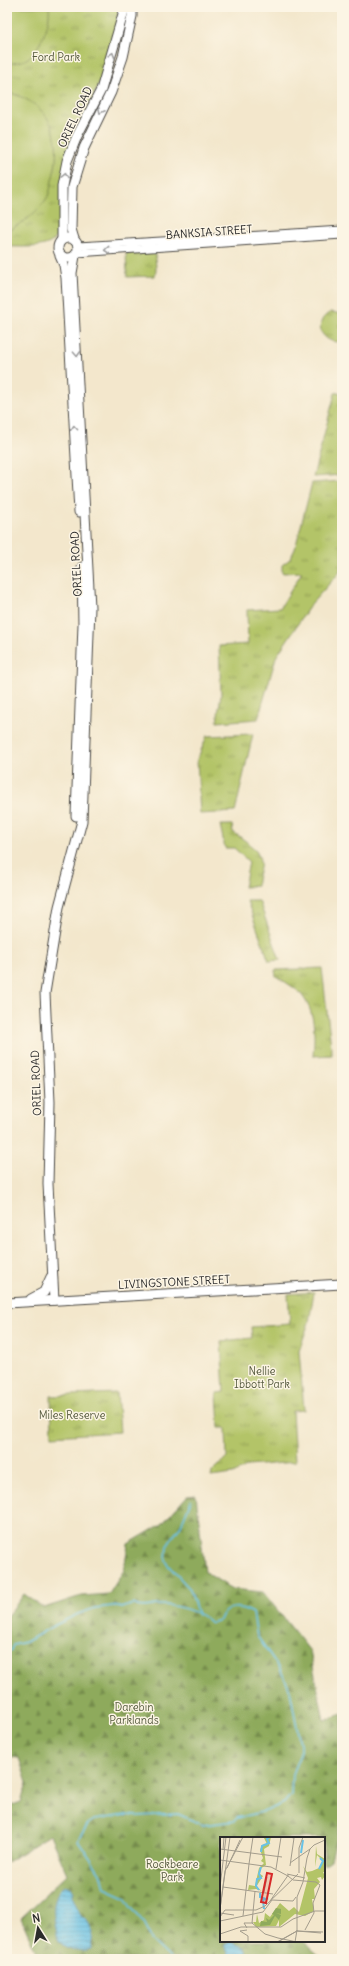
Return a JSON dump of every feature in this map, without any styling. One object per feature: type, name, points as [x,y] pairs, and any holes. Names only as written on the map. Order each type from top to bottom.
[{"type":"main road","name":"ORIEL ROAD","points":[[62,239],[62,186],[68,161],[77,136],[101,90],[125,7]]},
{"type":"main road","name":"ORIEL ROAD","points":[[54,1300],[48,1184],[50,1102],[45,993],[59,907],[68,868],[77,802],[86,579],[72,273],[76,249],[71,229],[72,187],[84,148],[111,92],[123,57],[132,16],[132,7]]},
{"type":"main road","points":[[70,238],[76,249],[68,259],[60,256],[57,249],[62,239],[70,238]]},
{"type":"main road","name":"ORIEL ROAD","points":[[60,256],[64,265],[66,278],[86,579]]},
{"type":"main road","points":[[18,1302],[42,1294],[47,1288],[52,1273]]},
{"type":"main road","name":"LIVINGSTONE STREET","points":[[7,1303],[342,1284]]},
{"type":"street","name":"BANKSIA STREET","points":[[76,249],[342,230]]},
{"type":"street","name":"BANKSIA STREET","points":[[138,245],[342,235]]},
{"type":"green space","name":"Ford Park","points":[[7,7],[119,7],[116,33],[100,82],[69,151],[58,234],[50,243],[36,246],[7,247]]},
{"type":"green space","points":[[7,7],[49,7],[49,14],[46,28],[40,43],[30,56],[25,60],[7,64]]},
{"type":"green space","points":[[7,92],[28,100],[43,112],[49,121],[56,140],[56,160],[50,192],[47,198],[29,217],[19,225],[7,231]]},
{"type":"green space","points":[[155,252],[155,276],[127,277],[126,253]]},
{"type":"green space","points":[[331,312],[342,314],[342,341],[339,342],[330,340],[322,334],[321,331],[322,320]]},
{"type":"green space","points":[[342,392],[342,475],[313,477],[335,393]]},
{"type":"green space","points":[[342,481],[342,564],[339,573],[311,604],[276,657],[258,719],[217,722],[221,694],[219,646],[248,644],[247,610],[280,608],[302,572],[282,573],[282,565],[290,559],[295,549],[312,483]]},
{"type":"green space","points":[[253,734],[235,812],[200,814],[197,760],[207,736]]},
{"type":"green space","points":[[220,825],[232,825],[233,832],[256,851],[260,862],[257,886],[244,887],[249,862],[234,848],[225,848]]},
{"type":"green space","points":[[247,901],[259,901],[280,960],[269,961]]},
{"type":"green space","points":[[322,968],[332,1055],[313,1056],[314,1030],[309,1006],[299,992],[276,976],[275,970]]},
{"type":"green space","name":"Nellie Ibbott Park","points":[[314,1292],[309,1322],[299,1351],[304,1410],[292,1411],[295,1462],[248,1466],[233,1474],[211,1477],[212,1472],[227,1458],[226,1428],[219,1428],[217,1393],[224,1392],[221,1341],[252,1338],[251,1327],[290,1324],[288,1294]]},
{"type":"green space","name":"Miles Reserve","points":[[117,1393],[120,1432],[52,1436],[51,1396]]},
{"type":"green space","points":[[196,1495],[205,1572],[232,1589],[263,1592],[310,1651],[324,1720],[342,1714],[342,1819],[331,1860],[325,1864],[325,1837],[220,1837],[220,1942],[304,1942],[323,1959],[39,1959],[21,1918],[67,1874],[50,1835],[7,1862],[7,1807],[21,1802],[27,1783],[19,1758],[7,1757],[7,1617],[24,1594],[44,1608],[81,1596],[109,1594],[124,1570],[128,1544],[162,1524],[187,1496]]},
{"type":"water","points":[[64,1885],[71,1887],[74,1892],[72,1896],[81,1916],[88,1922],[93,1932],[91,1949],[78,1950],[69,1948],[58,1940],[54,1917],[54,1906],[57,1895]]},
{"type":"water","points":[[230,1942],[244,1947],[251,1959],[230,1959],[225,1945]]},
{"type":"waterway","points":[[191,1500],[181,1525],[167,1546],[166,1560],[168,1565],[190,1589],[198,1615]]},
{"type":"waterway","points":[[7,1652],[11,1650],[13,1645],[26,1642],[53,1626],[95,1608],[113,1606],[122,1608],[133,1604],[142,1607],[164,1605],[179,1607],[194,1612],[201,1615],[211,1623],[220,1620],[225,1611],[229,1609],[238,1608],[253,1613],[257,1636],[280,1669],[290,1690],[300,1744],[300,1754],[292,1774],[291,1795],[284,1803],[266,1811],[237,1818],[234,1821],[203,1825],[178,1814],[138,1816],[125,1815],[94,1820],[88,1824],[78,1840],[102,1876],[105,1888],[125,1897],[130,1906],[145,1924],[152,1941],[171,1959]]},
{"type":"park label","name":"Darebin Parklands","points":[[134,1713]]},
{"type":"park label","name":"Rockbeare Park","points":[[172,1870]]}]
